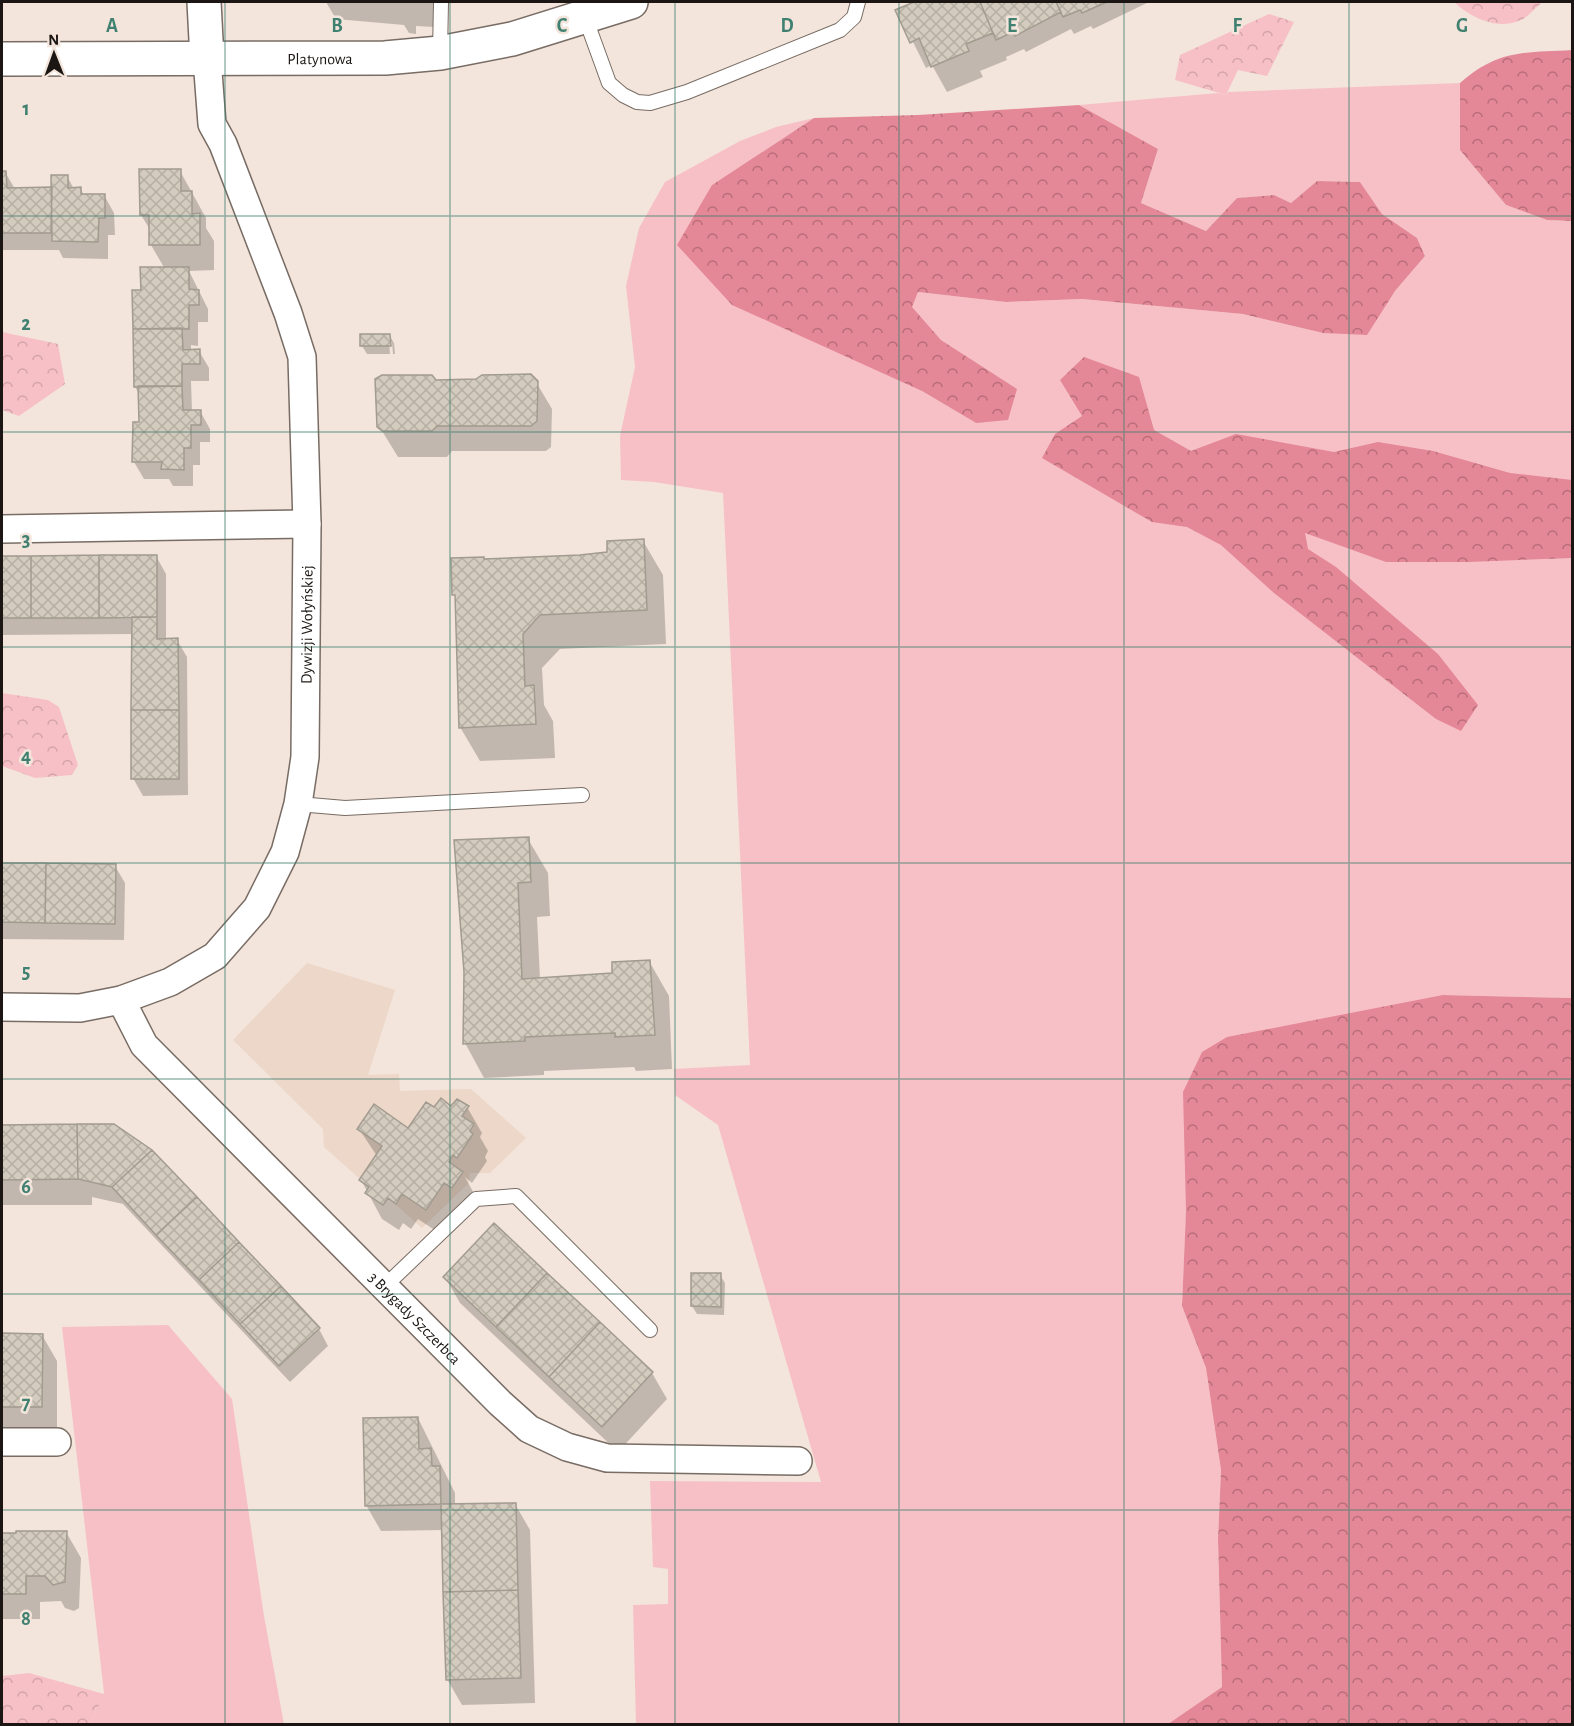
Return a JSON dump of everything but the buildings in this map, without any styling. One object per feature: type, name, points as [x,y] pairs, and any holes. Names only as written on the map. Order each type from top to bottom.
[{"type":"street","points":[[204,2],[207,59]]},
{"type":"street","name":"Platynowa","points":[[2,59],[385,58],[440,53],[512,39],[631,2]]},
{"type":"street","name":"Dywizji Wołyńskiej","points":[[2,1007],[80,1008],[121,1000],[170,982],[214,956],[258,908],[285,852],[298,804],[305,757],[307,524],[303,357],[243,197],[212,124],[207,59]]},
{"type":"street","points":[[2,529],[307,524]]},
{"type":"street","name":"3 Brygady Szczerbca","points":[[121,1000],[144,1045],[384,1287],[530,1429],[567,1447],[607,1458],[798,1461]]},
{"type":"street","points":[[2,1442],[57,1442]]},
{"type":"lane","points":[[440,53],[441,2]]},
{"type":"lane","points":[[585,17],[609,83],[623,95],[637,102],[650,103],[687,92],[840,30],[854,17],[858,2]]},
{"type":"lane","points":[[298,804],[345,808],[582,795]]},
{"type":"lane","points":[[384,1287],[476,1199],[516,1196],[650,1330]]},
{"type":"shaded area","points":[[307,963],[395,990],[368,1075],[399,1074],[400,1091],[471,1089],[526,1138],[490,1173],[470,1173],[469,1183],[422,1228],[388,1198],[383,1205],[365,1193],[369,1187],[324,1147],[323,1129],[233,1040]]},
{"type":"green space","points":[[1454,2],[1543,2],[1524,19],[1503,24],[1484,21],[1468,13]]},
{"type":"green space","points":[[1269,14],[1294,22],[1267,76],[1238,70],[1226,95],[1175,80],[1180,55]]},
{"type":"green space","points":[[1572,50],[1572,221],[1547,220],[1506,205],[1460,150],[1460,83],[1474,72],[1500,58],[1526,53]]},
{"type":"green space","points":[[1460,83],[1461,151],[1506,205],[1547,220],[1572,221],[1572,998],[1443,995],[1186,1210],[1182,1306],[1206,1368],[1221,1470],[1218,1539],[1222,1687],[1168,1724],[636,1724],[633,1605],[668,1604],[668,1569],[653,1567],[650,1481],[821,1482],[718,1125],[675,1095],[674,1069],[750,1065],[723,493],[654,482],[621,480],[620,436],[635,367],[626,286],[639,228],[665,182],[740,141],[776,127],[814,118],[712,185],[922,391],[976,423],[1016,389],[941,340],[911,307],[918,292],[1006,302],[1082,299],[1243,314],[1323,333],[1395,291],[1425,256],[1417,238],[1382,214],[1360,182],[1317,181],[1291,203],[1274,195],[1237,198],[1206,231],[1141,203],[1158,149],[1079,105],[1218,93],[1226,95],[1228,92]]},
{"type":"green space","points":[[1079,105],[1158,149],[1141,203],[1206,231],[1237,198],[1274,195],[1291,203],[1317,181],[1360,182],[1382,214],[1417,238],[1425,256],[1395,291],[1367,335],[1323,333],[1243,314],[1082,299],[1006,302],[918,292],[912,307],[941,340],[1017,389],[1008,420],[976,423],[922,391],[732,305],[677,245],[712,185],[814,118],[918,115]]},
{"type":"green space","points":[[2,332],[58,344],[65,384],[19,416],[2,410]]},
{"type":"green space","points":[[1084,357],[1139,377],[1154,430],[1191,451],[1236,434],[1334,452],[1378,442],[1433,451],[1510,473],[1572,480],[1572,558],[1386,562],[1305,533],[1308,549],[1336,567],[1438,654],[1478,705],[1461,731],[1436,719],[1274,593],[1221,545],[1187,527],[1152,522],[1042,458],[1055,434],[1082,416],[1060,380]]},
{"type":"green space","points":[[2,693],[48,700],[59,707],[78,765],[72,775],[35,778],[2,766]]},
{"type":"green space","points":[[1443,995],[1572,998],[1572,1724],[1168,1724],[1222,1687],[1218,1539],[1221,1470],[1206,1368],[1182,1306],[1186,1210],[1183,1092],[1202,1052],[1227,1037]]},
{"type":"green space","points":[[168,1325],[232,1399],[264,1616],[284,1724],[90,1724],[104,1693],[62,1327]]},
{"type":"green space","points":[[29,1673],[104,1694],[90,1724],[2,1724],[2,1676]]}]
